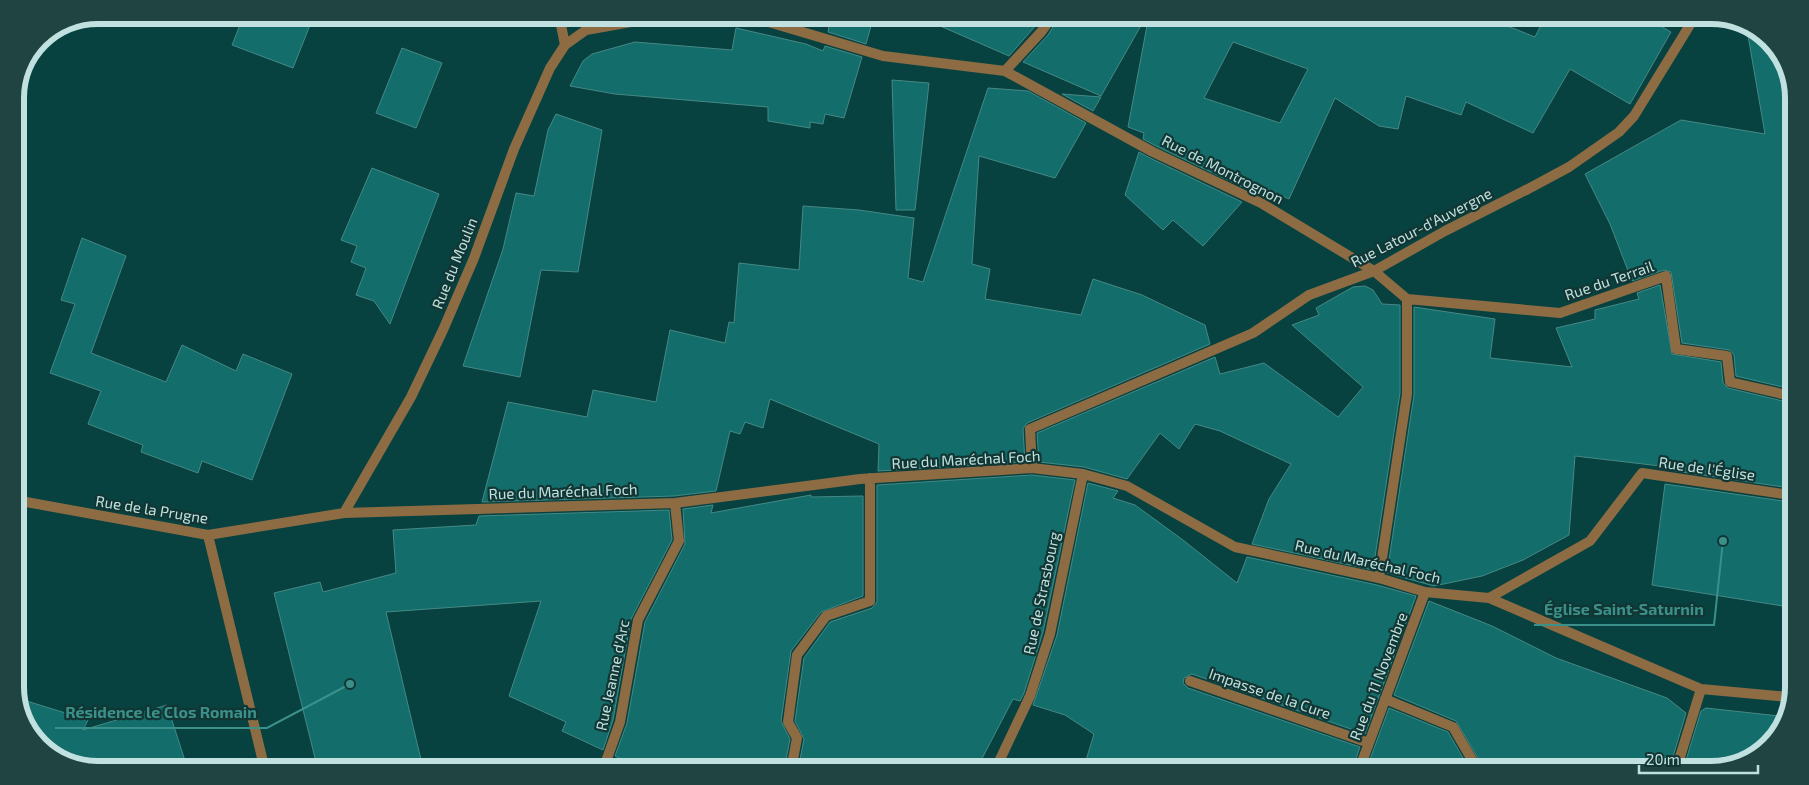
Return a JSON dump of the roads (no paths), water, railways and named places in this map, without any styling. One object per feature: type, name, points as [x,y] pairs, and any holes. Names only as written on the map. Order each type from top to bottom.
[{"type":"street","points":[[561,24],[565,45],[586,30],[620,24]]},
{"type":"street","name":"Rue de Montrognon","points":[[775,24],[883,56],[1005,71],[1153,152],[1261,202],[1374,271],[1407,300]]},
{"type":"street","points":[[1005,71],[1047,24]]},
{"type":"street","name":"Rue Latour-d'Auvergne","points":[[1032,468],[1030,429],[1253,333],[1309,294],[1374,271],[1445,231],[1569,167],[1619,132],[1629,122],[1690,24]]},
{"type":"street","name":"Rue du Moulin","points":[[344,513],[415,388],[474,258],[536,98],[550,68],[565,45]]},
{"type":"street","name":"Rue du Terrail","points":[[1407,300],[1560,313],[1666,276],[1676,349],[1727,356],[1730,382],[1785,395]]},
{"type":"street","points":[[1379,578],[1407,394],[1407,300]]},
{"type":"street","name":"Rue du Maréchal Foch","points":[[344,513],[675,503],[870,478],[1032,468],[1082,474],[1127,486],[1235,547],[1379,578],[1425,592],[1489,598],[1701,689],[1784,697]]},
{"type":"street","name":"Rue de l'Église","points":[[1489,598],[1590,541],[1642,473],[1785,494]]},
{"type":"street","name":"Rue de Strasbourg","points":[[999,761],[1030,696],[1050,634],[1082,474]]},
{"type":"street","points":[[793,761],[797,738],[788,722],[797,655],[826,616],[870,601],[870,478]]},
{"type":"street","name":"Rue de la Prugne","points":[[24,502],[208,535],[344,513]]},
{"type":"street","name":"Rue Jeanne d'Arc","points":[[606,761],[620,722],[638,620],[679,540],[675,503]]},
{"type":"street","points":[[208,535],[263,761]]},
{"type":"street","name":"Rue du 11 Novembre","points":[[1362,761],[1425,592]]},
{"type":"street","name":"Impasse de la Cure","points":[[1190,681],[1369,743]]},
{"type":"street","points":[[1679,761],[1701,689]]},
{"type":"street","points":[[1385,699],[1453,727],[1473,761]]},
{"type":"place","name":"Église Saint-Saturnin","points":[[1723,541]]},
{"type":"place","name":"Résidence le Clos Romain","points":[[350,684]]}]
